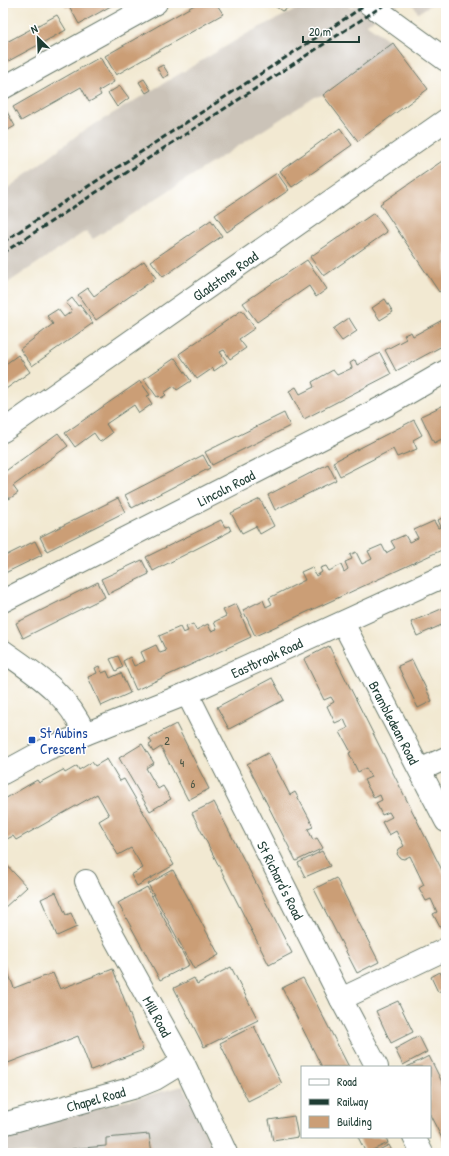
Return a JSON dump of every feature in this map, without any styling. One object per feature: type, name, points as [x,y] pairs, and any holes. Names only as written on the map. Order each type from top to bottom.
[{"type":"street","points":[[3,88],[156,3]]},
{"type":"street","points":[[368,3],[446,60]]},
{"type":"street","name":"Gladstone Road","points":[[3,431],[446,120]]},
{"type":"street","name":"Lincoln Road","points":[[3,601],[389,404],[446,371]]},
{"type":"street","name":"Eastbrook Road","points":[[3,773],[48,749],[186,694],[446,575]]},
{"type":"street","name":"Brambledean Road","points":[[343,623],[446,822]]},
{"type":"street","points":[[3,651],[49,684],[67,702],[81,725],[84,734]]},
{"type":"street","name":"St Richard's Road","points":[[186,694],[192,703],[341,999],[376,1066]]},
{"type":"street","points":[[420,770],[446,758]]},
{"type":"street","name":"Mill Road","points":[[86,882],[108,926],[183,1062],[226,1153]]},
{"type":"street","points":[[341,999],[446,949]]},
{"type":"street","name":"Chapel Road","points":[[3,1124],[133,1088],[155,1079],[183,1062]]},
{"type":"street","points":[[414,1138],[422,1153]]},
{"type":"shaded area","points":[[344,3],[351,8],[359,3],[402,3],[366,24],[393,43],[323,95],[315,97],[93,239],[86,231],[3,286],[3,192],[80,133],[250,32],[306,5]]},
{"type":"shaded area","points":[[412,3],[433,3],[418,13]]},
{"type":"shaded area","points":[[183,1086],[215,1153],[3,1153],[3,1133]]},
{"type":"building","points":[[64,3],[116,3],[79,24],[69,6],[66,8]]},
{"type":"building","points":[[198,3],[216,3],[223,14],[116,75],[105,56]]},
{"type":"building","points":[[270,3],[297,3],[282,11]]},
{"type":"building","points":[[57,15],[66,30],[3,64],[3,44]]},
{"type":"building","points":[[393,43],[428,89],[358,141],[323,95]]},
{"type":"building","points":[[100,57],[114,82],[99,91],[101,95],[89,102],[81,87],[21,121],[13,107]]},
{"type":"building","points":[[163,65],[169,75],[163,78],[157,68]]},
{"type":"building","points":[[144,79],[151,90],[146,93],[139,82]]},
{"type":"building","points":[[120,86],[129,98],[117,107],[108,93]]},
{"type":"building","points":[[7,112],[15,126],[3,133],[3,114]]},
{"type":"building","points":[[340,128],[352,145],[292,187],[280,171]]},
{"type":"building","points":[[445,159],[446,287],[439,292],[380,204]]},
{"type":"building","points":[[277,173],[289,190],[227,232],[215,215]]},
{"type":"building","points":[[374,213],[387,232],[324,276],[310,257]]},
{"type":"building","points":[[211,220],[222,236],[163,277],[151,261]]},
{"type":"building","points":[[307,260],[327,289],[316,297],[309,286],[257,322],[243,303]]},
{"type":"building","points":[[144,261],[156,278],[96,320],[78,295],[88,288],[94,296]]},
{"type":"building","points":[[72,298],[78,306],[80,305],[93,323],[32,366],[20,349],[53,324],[47,316],[58,309],[64,317],[72,311],[66,303]]},
{"type":"building","points":[[385,299],[393,312],[380,320],[372,308]]},
{"type":"building","points":[[242,310],[255,328],[239,339],[246,348],[230,359],[224,350],[220,352],[227,362],[214,371],[213,368],[197,379],[179,354]]},
{"type":"building","points":[[349,318],[357,331],[342,341],[333,329]]},
{"type":"building","points":[[446,318],[446,344],[396,371],[385,350],[406,339],[404,335],[411,332],[413,336]]},
{"type":"building","points":[[380,353],[391,374],[304,419],[289,391],[296,387],[300,394],[314,387],[312,382],[333,370],[337,375],[352,368],[350,363],[355,360],[357,365]]},
{"type":"building","points":[[18,355],[30,372],[3,391],[3,366]]},
{"type":"building","points":[[175,358],[191,381],[177,390],[174,386],[164,393],[166,395],[161,398],[159,396],[157,397],[144,379]]},
{"type":"building","points":[[140,381],[150,395],[147,396],[152,404],[139,413],[134,405],[106,424],[112,433],[100,442],[94,433],[75,447],[65,433]]},
{"type":"building","points":[[446,404],[446,437],[434,443],[421,416]]},
{"type":"building","points":[[284,413],[290,426],[212,465],[205,452]]},
{"type":"building","points":[[414,420],[422,435],[413,440],[417,449],[397,457],[393,449],[340,476],[333,462]]},
{"type":"building","points":[[58,433],[68,446],[13,486],[18,493],[9,499],[3,491],[3,473]]},
{"type":"building","points":[[203,455],[210,468],[132,508],[125,495]]},
{"type":"building","points":[[328,464],[336,480],[275,510],[268,495]]},
{"type":"building","points":[[118,498],[125,512],[47,551],[40,537]]},
{"type":"building","points":[[260,499],[274,526],[260,534],[256,526],[242,533],[231,513]]},
{"type":"building","points":[[446,516],[446,548],[255,636],[243,610],[263,600],[266,607],[272,604],[269,598],[305,580],[301,572],[312,567],[316,576],[322,572],[320,568],[326,566],[329,571],[341,565],[344,572],[348,569],[345,562],[352,559],[350,555],[356,552],[362,564],[372,559],[368,551],[382,545],[386,553],[395,548],[391,541],[405,535],[409,542],[418,538],[414,530],[434,521],[438,528],[441,527],[438,520]]},
{"type":"building","points":[[221,520],[225,527],[229,526],[231,531],[153,571],[146,557]]},
{"type":"building","points":[[35,541],[42,555],[3,574],[3,557]]},
{"type":"building","points":[[142,560],[149,574],[108,594],[101,579]]},
{"type":"building","points":[[98,582],[105,597],[23,638],[16,623]]},
{"type":"building","points":[[236,604],[251,637],[136,690],[123,661],[130,657],[134,666],[145,661],[141,652],[156,645],[160,653],[166,651],[159,636],[180,627],[183,633],[188,631],[186,627],[193,624],[196,630],[208,624],[211,631],[217,629],[214,622],[226,616],[223,610]]},
{"type":"building","points":[[446,607],[446,623],[417,636],[411,622]]},
{"type":"building","points":[[329,646],[446,878],[446,927],[441,929],[433,914],[437,912],[431,899],[426,901],[419,888],[424,885],[410,856],[404,859],[400,858],[397,854],[399,849],[404,846],[396,831],[389,835],[382,822],[392,817],[389,812],[382,815],[376,803],[382,800],[380,795],[374,798],[364,780],[371,777],[366,768],[358,772],[349,753],[351,752],[340,732],[348,728],[344,719],[335,723],[327,706],[334,702],[331,697],[324,700],[304,659]]},
{"type":"building","points":[[118,656],[123,667],[116,671],[110,659]]},
{"type":"building","points":[[412,660],[432,701],[418,708],[398,666]]},
{"type":"building","points":[[99,666],[102,673],[107,671],[110,678],[121,673],[130,693],[101,706],[88,677],[97,673],[95,668]]},
{"type":"building","points":[[272,678],[284,700],[229,729],[217,707]]},
{"type":"building","points":[[176,724],[209,789],[188,800],[161,747],[153,752],[149,745],[152,743],[149,738]]},
{"type":"building","points":[[142,744],[154,763],[146,768],[158,789],[163,786],[171,799],[150,811],[119,758]]},
{"type":"building","points":[[268,753],[290,795],[295,792],[309,818],[313,827],[308,829],[313,840],[317,838],[323,848],[296,861],[247,764]]},
{"type":"building","points":[[107,759],[120,781],[124,779],[174,865],[137,886],[131,875],[143,868],[131,848],[118,855],[99,821],[109,815],[97,794],[16,840],[13,836],[3,841],[3,800],[37,780],[39,783],[63,770],[65,773],[77,766],[79,770],[92,762],[95,766]]},
{"type":"building","points":[[214,802],[292,953],[269,965],[192,813]]},
{"type":"building","points":[[322,851],[330,866],[305,877],[298,863]]},
{"type":"building","points":[[3,861],[27,887],[3,909]]},
{"type":"building","points":[[173,870],[219,955],[194,969],[148,884]]},
{"type":"building","points":[[336,878],[379,962],[357,973],[314,889]]},
{"type":"building","points":[[147,887],[189,965],[160,980],[118,903]]},
{"type":"building","points":[[56,892],[66,915],[71,913],[77,927],[57,936],[41,899]]},
{"type":"building","points":[[3,959],[14,988],[53,973],[60,989],[113,969],[143,1050],[91,1070],[78,1036],[3,1065]]},
{"type":"building","points":[[231,967],[258,1020],[204,1047],[174,988],[194,978],[197,984]]},
{"type":"building","points":[[440,972],[446,984],[446,988],[438,992],[431,977]]},
{"type":"building","points":[[303,978],[348,1066],[321,1066],[282,988]]},
{"type":"building","points":[[398,1001],[413,1032],[391,1043],[376,1011]]},
{"type":"building","points":[[254,1026],[282,1084],[248,1101],[220,1043]]},
{"type":"building","points":[[419,1036],[427,1052],[403,1065],[395,1049]]},
{"type":"building","points":[[429,1056],[446,1090],[446,1146],[431,1117],[431,1066],[409,1066]]},
{"type":"building","points":[[294,1116],[298,1137],[273,1141],[269,1120]]},
{"type":"building","points":[[149,1134],[152,1153],[72,1153],[72,1149],[106,1146],[106,1138]]},
{"type":"building","points":[[358,1138],[386,1138],[388,1143],[366,1153]]},
{"type":"building","points":[[389,1145],[393,1153],[373,1153]]},
{"type":"railway","points":[[3,242],[369,3]]},
{"type":"railway","points":[[3,253],[387,3]]},
{"type":"place","name":"St Aubins Crescent","points":[[32,740]]}]
